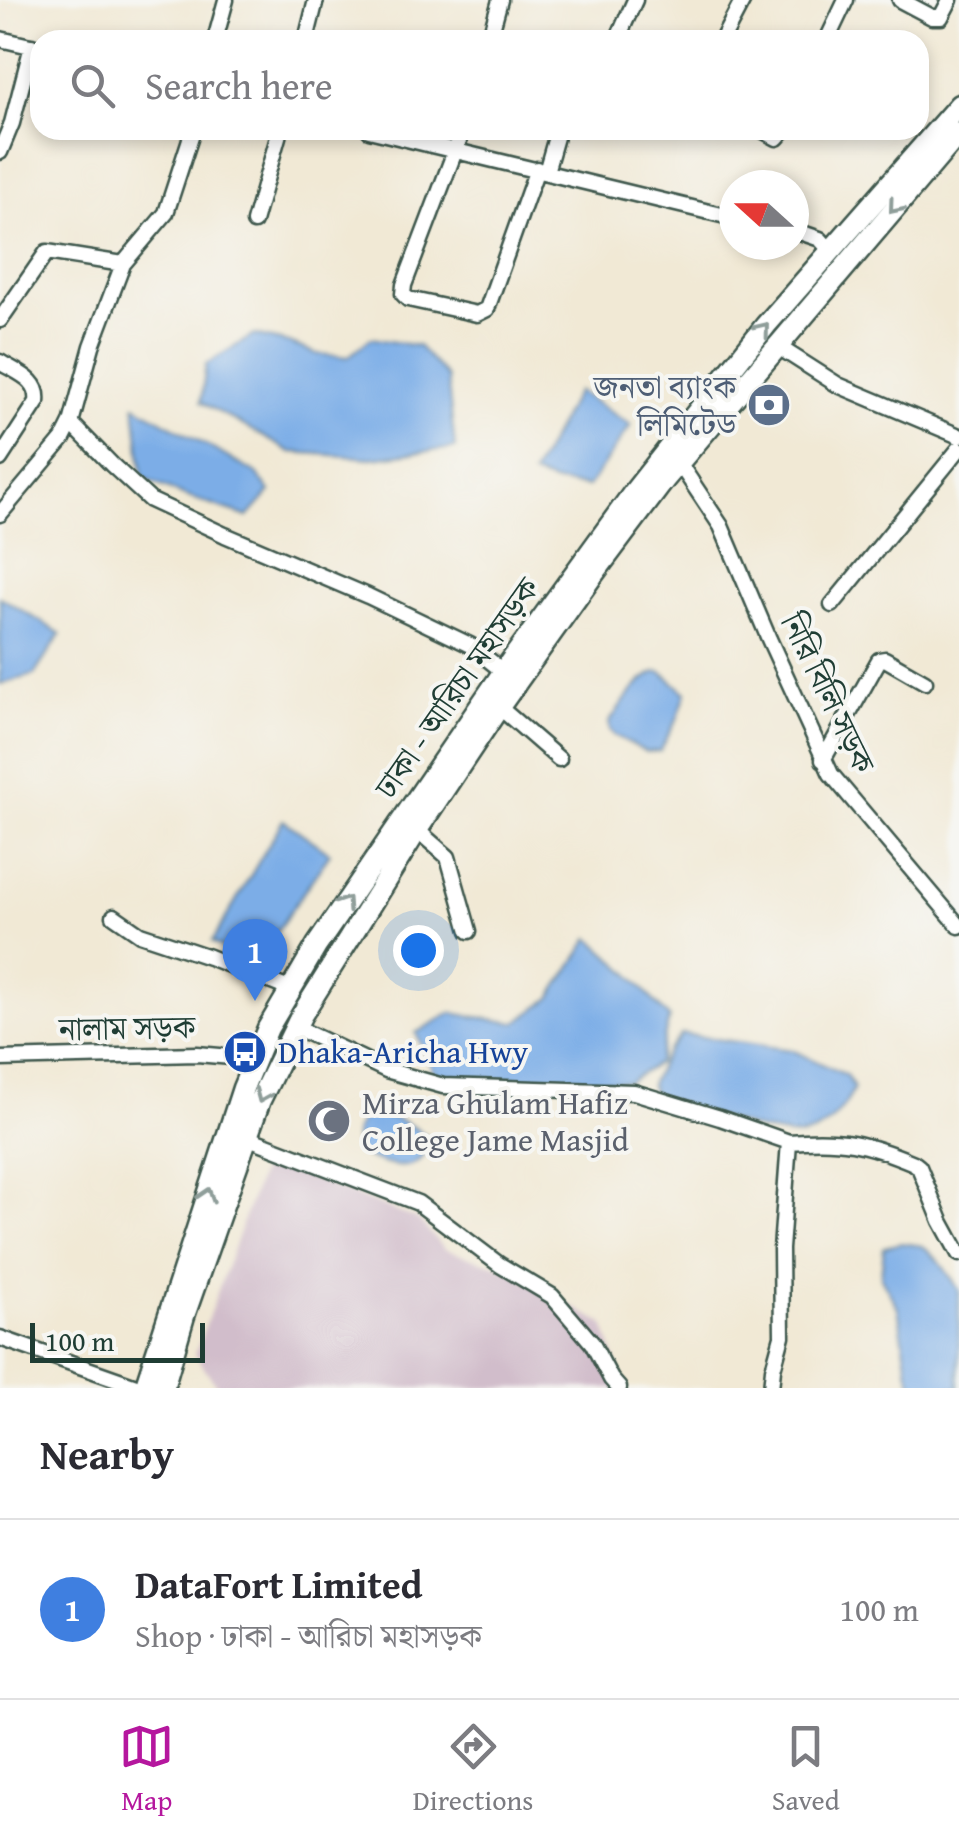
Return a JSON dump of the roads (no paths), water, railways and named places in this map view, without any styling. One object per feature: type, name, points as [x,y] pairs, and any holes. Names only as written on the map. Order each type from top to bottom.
[{"type":"highway","name":"ঢাকা - আরিচা মহাসড়ক","points":[[929,138],[959,104]]},
{"type":"highway","points":[[163,1388],[184,1316],[260,1100],[295,1027],[417,830],[595,572],[679,463],[959,133]]},
{"type":"highway","name":"ঢাকা - আরিচা মহাসড়ক","points":[[144,1388],[254,1060],[290,989],[504,672],[634,492],[766,325],[927,140]]},
{"type":"street","points":[[218,30],[226,0]]},
{"type":"street","points":[[308,30],[316,0]]},
{"type":"street","points":[[491,30],[500,0]]},
{"type":"street","points":[[621,30],[635,0]]},
{"type":"street","points":[[727,30],[743,0]]},
{"type":"street","points":[[832,30],[846,0]]},
{"type":"street","points":[[900,0],[932,17],[941,17],[950,0]]},
{"type":"street","points":[[0,39],[30,46]]},
{"type":"street","points":[[0,152],[30,66]]},
{"type":"street","points":[[0,514],[71,423],[98,329],[123,264],[166,213],[190,140]]},
{"type":"street","points":[[254,222],[277,140]]},
{"type":"street","points":[[413,140],[719,215]]},
{"type":"street","points":[[460,140],[404,285],[404,294],[408,299],[477,314],[487,308],[554,140]]},
{"type":"street","points":[[809,235],[820,239],[830,250]]},
{"type":"street","points":[[0,320],[47,252],[123,264]]},
{"type":"street","points":[[777,346],[838,385],[959,436]]},
{"type":"street","points":[[0,362],[35,384],[38,391],[37,402],[0,459]]},
{"type":"street","points":[[71,423],[150,500],[470,645],[504,672]]},
{"type":"street","name":"নিরি বিলি সড়ক","points":[[832,604],[959,450]]},
{"type":"street","name":"নিরি বিলি সড়ক","points":[[679,463],[721,526],[824,760],[850,798],[957,916]]},
{"type":"street","points":[[824,760],[879,660],[885,659],[925,682]]},
{"type":"street","points":[[499,707],[559,759]]},
{"type":"street","points":[[417,830],[448,857],[469,931]]},
{"type":"street","points":[[114,916],[140,934],[290,989]]},
{"type":"street","points":[[295,1027],[386,1070],[443,1086],[634,1092],[790,1142],[841,1140],[876,1147],[918,1167],[959,1254]]},
{"type":"street","name":"নালাম সড়ক","points":[[0,1059],[198,1054],[254,1060]]},
{"type":"street","points":[[246,1137],[418,1203],[500,1265],[552,1296],[592,1343],[620,1388]]},
{"type":"street","points":[[771,1388],[782,1336],[781,1248],[790,1142]]},
{"type":"street","points":[[0,1338],[144,1388]]},
{"type":"water","points":[[254,335],[317,354],[348,357],[371,338],[418,346],[447,377],[455,448],[372,458],[291,452],[201,402],[206,364]]},
{"type":"water","points":[[577,391],[631,425],[588,487],[532,475]]},
{"type":"water","points":[[135,405],[257,474],[270,492],[248,517],[143,478]]},
{"type":"water","points":[[0,597],[61,634],[34,675],[0,684]]},
{"type":"water","points":[[662,672],[686,693],[660,751],[646,752],[614,735],[609,722],[636,687]]},
{"type":"water","points":[[283,820],[330,853],[256,962],[212,942]]},
{"type":"water","points":[[590,938],[629,973],[669,1018],[658,1063],[628,1082],[436,1078],[416,1033],[451,1013],[516,1023],[551,998]]},
{"type":"water","points":[[682,1034],[792,1050],[846,1075],[854,1088],[835,1117],[813,1133],[774,1133],[731,1121],[655,1095],[650,1084],[668,1050]]},
{"type":"water","points":[[365,1115],[399,1120],[428,1137],[420,1159],[398,1166],[358,1153],[356,1133]]},
{"type":"water","points":[[902,1243],[923,1246],[940,1262],[959,1290],[959,1388],[914,1388],[898,1308],[881,1277],[884,1247]]},
{"type":"place","name":"জনতা ব্যাংক লিমিটেড","points":[[769,405]]},
{"type":"place","name":"DataFort Limited","points":[[255,1001]]},
{"type":"place","name":"Dhaka-Aricha Hwy","points":[[245,1052]]},
{"type":"place","name":"Mirza Ghulam Hafiz College Jame Masjid","points":[[329,1121]]}]
